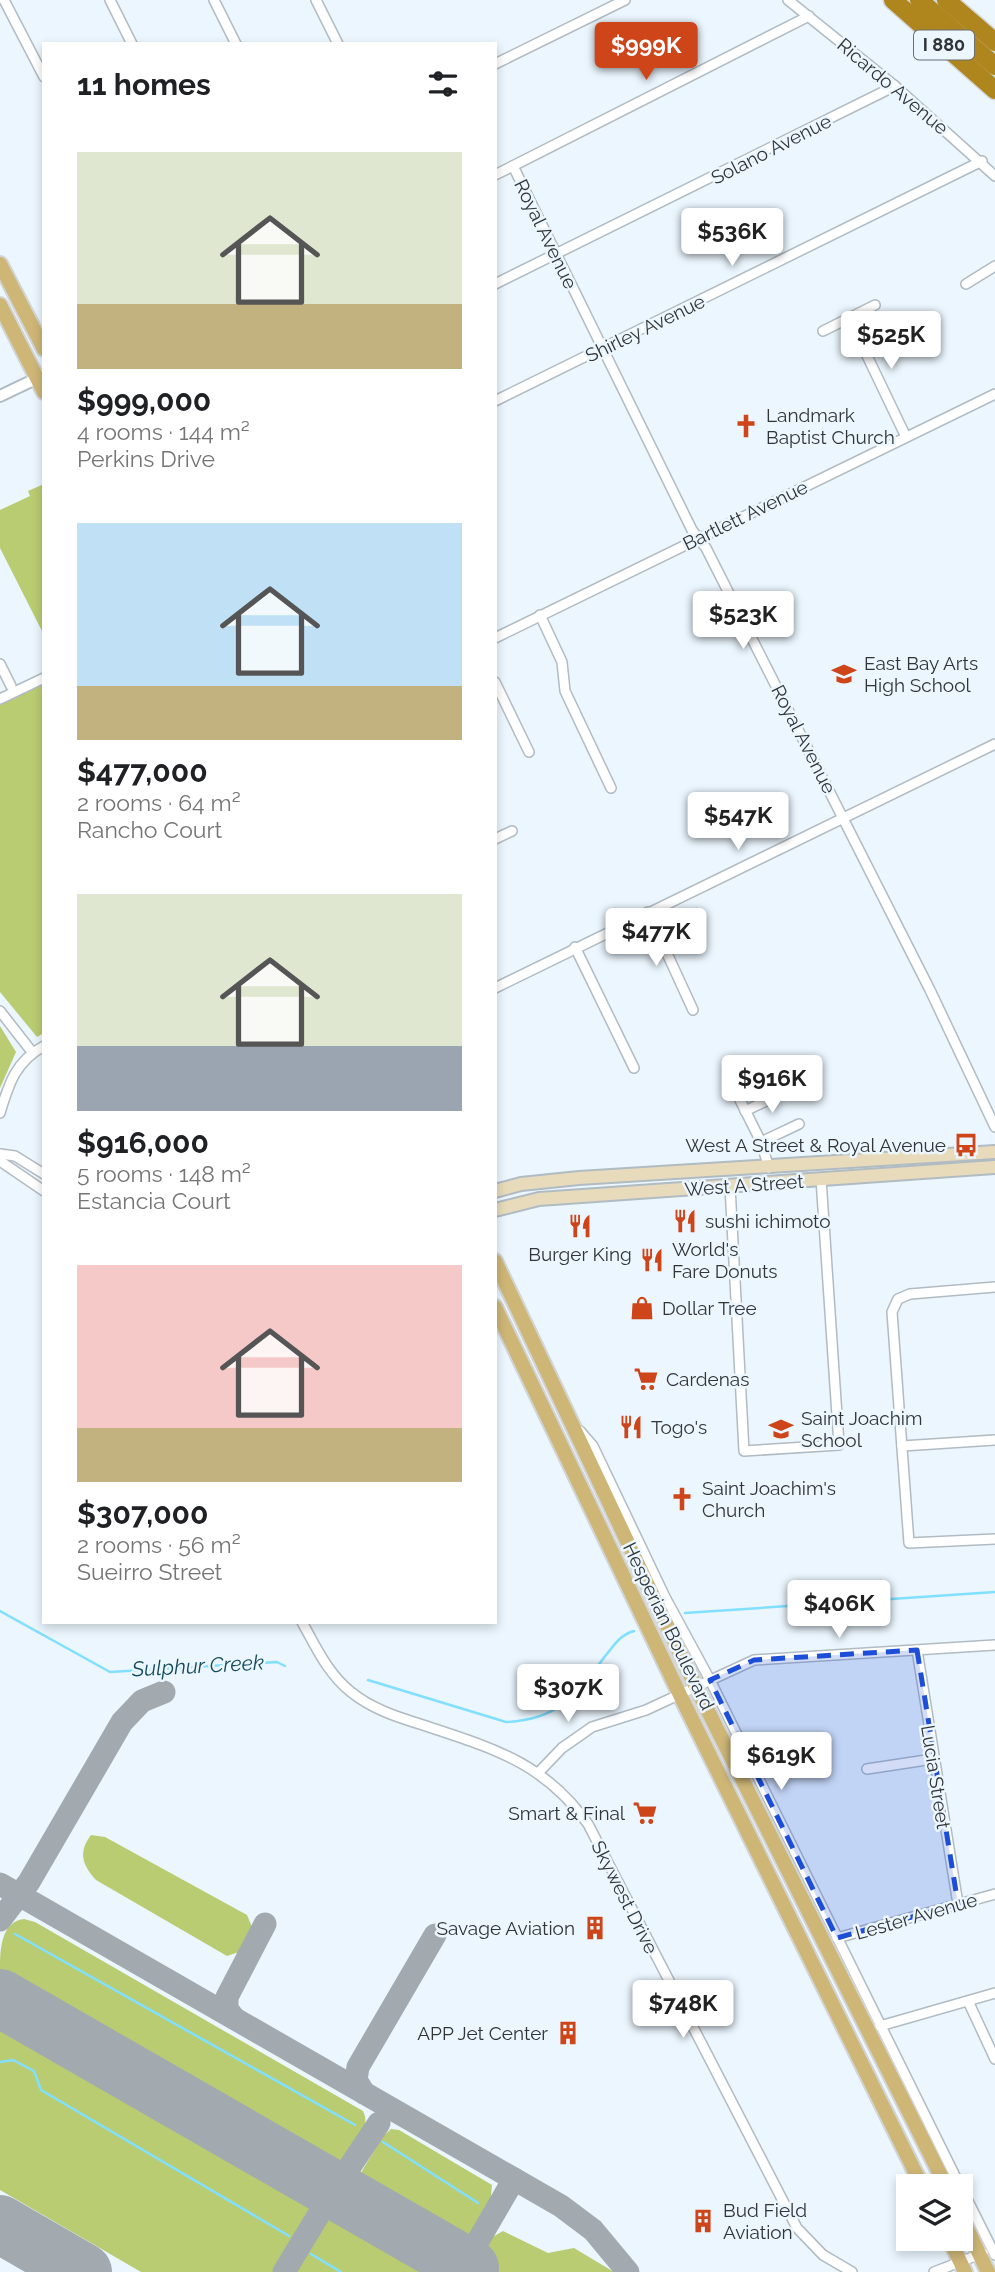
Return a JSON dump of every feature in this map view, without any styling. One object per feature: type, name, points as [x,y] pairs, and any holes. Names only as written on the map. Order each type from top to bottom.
[{"type":"highway","name":"I 880","points":[[893,0],[995,90]]},
{"type":"highway","name":"I 880","points":[[919,0],[995,66]]},
{"type":"highway","name":"I 880","points":[[946,0],[995,43]]},
{"type":"main road","points":[[0,264],[42,345]]},
{"type":"main road","points":[[0,305],[42,382]]},
{"type":"main road","name":"West A Street","points":[[497,1190],[521,1184],[639,1174],[995,1152]]},
{"type":"main road","name":"West A Street","points":[[497,1210],[539,1199],[995,1167]]},
{"type":"main road","points":[[730,1186],[737,1170]]},
{"type":"main road","points":[[623,1194],[639,1174]]},
{"type":"main road","name":"Hesperian Boulevard","points":[[497,1265],[696,1687],[940,2174]]},
{"type":"main road","name":"Hesperian Boulevard","points":[[497,1311],[680,1695],[916,2174]]},
{"type":"main road","name":"Hesperian Boulevard","points":[[973,2231],[990,2252],[988,2272]]},
{"type":"street","points":[[16,0],[5,2],[42,73]]},
{"type":"street","points":[[110,0],[131,42]]},
{"type":"street","points":[[214,0],[235,42]]},
{"type":"street","points":[[316,0],[337,42]]},
{"type":"street","points":[[497,63],[625,0]]},
{"type":"street","name":"Ricardo Avenue","points":[[788,0],[895,86],[982,161],[995,176]]},
{"type":"street","points":[[497,174],[809,16]]},
{"type":"street","name":"Solano Avenue","points":[[497,283],[895,86]]},
{"type":"street","name":"Shirley Avenue","points":[[497,400],[982,161]]},
{"type":"street","name":"Royal Avenue","points":[[513,166],[603,349],[844,819],[995,1127]]},
{"type":"street","points":[[966,284],[995,266]]},
{"type":"street","points":[[823,331],[875,305]]},
{"type":"street","points":[[849,318],[906,437]]},
{"type":"street","points":[[0,396],[42,382]]},
{"type":"street","name":"Bartlett Avenue","points":[[497,637],[995,394]]},
{"type":"street","points":[[540,615],[562,662],[565,691],[611,788]]},
{"type":"street","points":[[0,664],[11,686]]},
{"type":"street","points":[[0,699],[42,679]]},
{"type":"street","points":[[497,686],[528,752]]},
{"type":"street","points":[[497,987],[995,744]]},
{"type":"street","points":[[497,838],[512,831]]},
{"type":"street","points":[[648,912],[693,1010]]},
{"type":"street","points":[[575,947],[634,1068]]},
{"type":"street","points":[[0,1011],[32,1052]]},
{"type":"street","points":[[0,1113],[9,1081],[32,1052],[42,1047]]},
{"type":"street","points":[[769,1168],[761,1151],[761,1142],[732,1084],[771,1065]]},
{"type":"street","points":[[745,1111],[785,1091]]},
{"type":"street","points":[[761,1142],[799,1124]]},
{"type":"street","points":[[0,1154],[15,1156],[42,1173]]},
{"type":"street","points":[[0,1161],[42,1190]]},
{"type":"street","points":[[730,1186],[744,1451],[839,1445],[821,1179]]},
{"type":"street","points":[[995,1287],[910,1294],[898,1299],[892,1312],[909,1543],[995,1539]]},
{"type":"street","name":"Hesperian Boulevard","points":[[570,1419],[593,1446],[665,1597],[710,1680],[954,2174]]},
{"type":"street","points":[[902,1447],[995,1440]]},
{"type":"street","name":"Skywest Drive","points":[[303,1624],[334,1675],[361,1699],[388,1713],[491,1748],[539,1772],[573,1803],[588,1824],[797,2228],[822,2255],[852,2272]]},
{"type":"street","points":[[539,1772],[562,1748],[592,1727],[680,1695],[754,1660],[995,1645]]},
{"type":"street","name":"Lucia Street","points":[[917,1650],[958,1904]]},
{"type":"street","points":[[867,1769],[933,1759]]},
{"type":"street","name":"Lester Avenue","points":[[836,1938],[995,1894]]},
{"type":"street","points":[[880,2026],[995,1993]]},
{"type":"street","points":[[968,2001],[995,2059]]},
{"type":"street","name":"Hesperian Boulevard","points":[[973,2215],[990,2252]]},
{"type":"street","points":[[934,2272],[962,2266],[990,2252]]},
{"type":"highlighted area","points":[[917,1650],[958,1904],[837,1938],[710,1680],[754,1660]]},
{"type":"green space","points":[[42,485],[42,631],[0,548],[0,510],[30,496],[28,491]]},
{"type":"green space","points":[[42,675],[42,1034],[37,1037],[0,992],[0,695]]},
{"type":"green space","points":[[0,1026],[16,1052],[0,1088]]},
{"type":"green space","points":[[91,1835],[105,1837],[247,1915],[252,1927],[239,1952],[227,1956],[96,1880],[87,1869],[83,1858],[84,1847]]},
{"type":"green space","points":[[24,1919],[35,1922],[363,2111],[365,2126],[362,2134],[339,2170],[0,1971],[1,1947],[6,1932],[16,1921]]},
{"type":"green space","points":[[0,2021],[318,2205],[275,2272],[141,2272],[0,2190]]},
{"type":"green space","points":[[391,2129],[399,2130],[492,2185],[490,2205],[469,2238],[459,2238],[356,2181],[383,2136]]},
{"type":"green space","points":[[332,2212],[435,2270],[437,2272],[294,2272]]},
{"type":"green space","points":[[503,2231],[548,2253],[574,2248],[614,2272],[469,2272],[489,2239]]},
{"type":"waterway","name":"Sulphur Creek","points":[[685,1613],[995,1592]]},
{"type":"waterway","name":"Sulphur Creek","points":[[0,1611],[110,1672],[277,1662],[285,1666]]},
{"type":"waterway","name":"Sulphur Creek","points":[[368,1680],[506,1722],[524,1720],[540,1716],[565,1703],[618,1640],[634,1631]]},
{"type":"waterway","points":[[15,1934],[355,2125]]},
{"type":"waterway","points":[[0,2062],[13,2060],[34,2071],[41,2090],[289,2236]]},
{"type":"waterway","points":[[383,2142],[478,2203]]},
{"type":"waterway","points":[[311,2254],[341,2272]]},
{"type":"taxiway","points":[[0,1920],[29,1882],[122,1722],[142,1701],[164,1692]]},
{"type":"taxiway","points":[[0,1884],[561,2206],[593,2230],[628,2272]]},
{"type":"taxiway","points":[[234,2018],[227,2009],[227,1997],[265,1924]]},
{"type":"taxiway","points":[[364,2093],[356,2080],[358,2067],[435,1935]]},
{"type":"taxiway","points":[[0,1996],[31,2015],[0,1999]]},
{"type":"taxiway","points":[[284,2272],[327,2201],[322,2186],[293,2166],[326,2182],[341,2180],[379,2123]]},
{"type":"taxiway","points":[[460,2272],[514,2179]]},
{"type":"runway","points":[[0,1998],[470,2268]]},
{"type":"runway","points":[[0,2224],[83,2272]]},
{"type":"place","name":"Landmark Baptist Church","points":[[746,426]]},
{"type":"place","name":"East Bay Arts High School","points":[[844,674]]},
{"type":"place","name":"West A Street & Royal Avenue","points":[[966,1145]]},
{"type":"place","name":"sushi ichimoto","points":[[685,1221]]},
{"type":"place","name":"Burger King","points":[[580,1226]]},
{"type":"place","name":"World's Fare Donuts","points":[[652,1260]]},
{"type":"place","name":"Dollar Tree","points":[[642,1308]]},
{"type":"place","name":"Cardenas","points":[[646,1379]]},
{"type":"place","name":"Togo's","points":[[631,1427]]},
{"type":"place","name":"Saint Joachim School","points":[[781,1429]]},
{"type":"place","name":"Saint Joachim's Church","points":[[682,1499]]},
{"type":"place","name":"Smart & Final","points":[[645,1813]]},
{"type":"place","name":"Savage Aviation","points":[[595,1928]]},
{"type":"place","name":"APP Jet Center","points":[[568,2033]]},
{"type":"place","name":"Bud Field Aviation","points":[[703,2221]]}]
